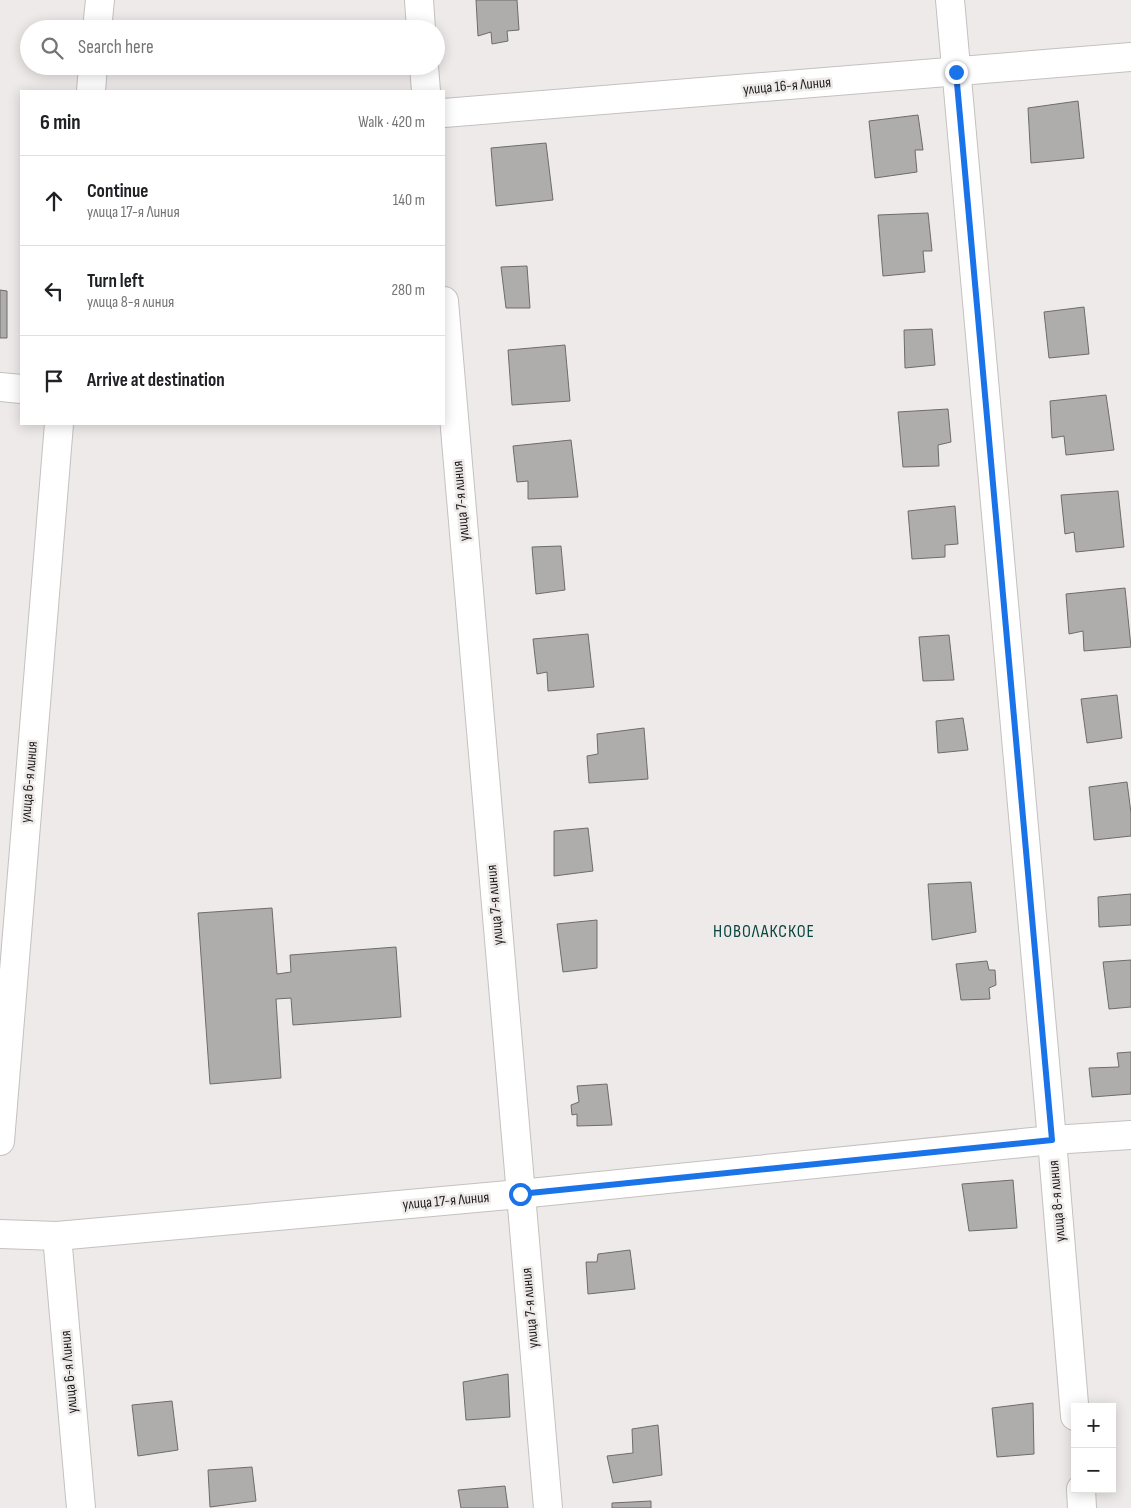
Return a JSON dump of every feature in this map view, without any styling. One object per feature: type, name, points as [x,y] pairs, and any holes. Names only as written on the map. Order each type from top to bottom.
[{"type":"street","points":[[98,20],[100,0]]},
{"type":"street","points":[[419,0],[420,20]]},
{"type":"street","name":"улица 8-я линия","points":[[950,0],[1074,1403]]},
{"type":"street","name":"улица 16-я Линия","points":[[445,113],[1131,57]]},
{"type":"street","points":[[91,90],[92,75]]},
{"type":"street","points":[[425,75],[426,90]]},
{"type":"street","name":"улица 7-я линия","points":[[445,313],[548,1508]]},
{"type":"street","points":[[0,387],[20,389]]},
{"type":"street","name":"улица 6-я линия","points":[[0,1141],[59,425]]},
{"type":"street","name":"улица 17-я Линия","points":[[0,1234],[58,1236],[520,1194],[1052,1140],[1131,1135]]},
{"type":"street","name":"улица 6-я Линия","points":[[58,1236],[80,1508]]},
{"type":"street","points":[[1081,1493],[1082,1508]]},
{"type":"building","points":[[476,0],[517,0],[519,30],[507,31],[508,41],[492,44],[491,32],[478,36]]},
{"type":"building","points":[[1078,101],[1084,158],[1031,163],[1028,108]]},
{"type":"building","points":[[918,115],[923,150],[915,150],[917,172],[875,178],[869,121]]},
{"type":"building","points":[[546,143],[553,200],[496,206],[491,148]]},
{"type":"building","points":[[928,213],[932,251],[923,251],[925,272],[883,276],[878,215]]},
{"type":"building","points":[[527,266],[530,308],[506,308],[501,267]]},
{"type":"building","points":[[0,290],[7,291],[7,338],[0,338]]},
{"type":"building","points":[[1084,307],[1089,354],[1049,358],[1044,312]]},
{"type":"building","points":[[932,329],[935,365],[905,368],[904,330]]},
{"type":"building","points":[[565,345],[570,401],[512,405],[508,350]]},
{"type":"building","points":[[1106,395],[1114,450],[1066,455],[1064,436],[1052,438],[1050,401]]},
{"type":"building","points":[[948,409],[951,442],[938,445],[939,466],[903,467],[898,412]]},
{"type":"building","points":[[571,440],[578,497],[528,499],[528,481],[517,482],[513,446]]},
{"type":"building","points":[[1118,491],[1124,547],[1076,552],[1074,532],[1065,534],[1061,495]]},
{"type":"building","points":[[955,506],[958,544],[945,545],[945,557],[912,559],[908,511]]},
{"type":"building","points":[[561,546],[565,590],[536,594],[532,547]]},
{"type":"building","points":[[1125,588],[1131,647],[1084,651],[1083,631],[1069,634],[1066,594]]},
{"type":"building","points":[[588,634],[594,687],[548,691],[547,672],[537,674],[533,639]]},
{"type":"building","points":[[949,635],[954,680],[923,681],[919,637]]},
{"type":"building","points":[[1117,695],[1122,738],[1087,743],[1081,699]]},
{"type":"building","points":[[963,718],[968,750],[938,753],[936,721]]},
{"type":"building","points":[[644,728],[648,779],[589,783],[587,756],[598,754],[597,734]]},
{"type":"building","points":[[1127,782],[1131,813],[1131,836],[1094,840],[1089,787]]},
{"type":"building","points":[[588,828],[593,871],[554,876],[554,831]]},
{"type":"building","points":[[971,882],[976,932],[932,940],[928,884]]},
{"type":"building","points":[[1131,894],[1131,925],[1099,927],[1098,897]]},
{"type":"building","points":[[272,908],[277,974],[291,972],[290,955],[396,947],[401,1017],[293,1025],[291,998],[276,999],[281,1078],[210,1084],[198,913]]},
{"type":"building","points":[[597,920],[597,968],[563,972],[557,924]]},
{"type":"building","points":[[1131,960],[1131,1007],[1109,1009],[1103,962]]},
{"type":"building","points":[[987,961],[989,970],[995,970],[996,985],[989,988],[990,999],[961,1000],[956,964]]},
{"type":"building","points":[[1131,1052],[1131,1094],[1092,1097],[1089,1068],[1119,1067],[1117,1053]]},
{"type":"building","points":[[607,1084],[612,1125],[577,1126],[577,1114],[572,1115],[571,1105],[579,1102],[577,1086]]},
{"type":"building","points":[[1013,1180],[1017,1228],[969,1231],[962,1184]]},
{"type":"building","points":[[630,1250],[635,1289],[588,1294],[586,1262],[597,1262],[598,1254]]},
{"type":"building","points":[[508,1374],[510,1417],[466,1420],[463,1382]]},
{"type":"building","points":[[172,1401],[178,1450],[138,1456],[132,1405]]},
{"type":"building","points":[[1033,1403],[1034,1454],[997,1457],[992,1408]]},
{"type":"building","points":[[658,1425],[662,1475],[613,1483],[607,1456],[633,1453],[632,1429]]},
{"type":"building","points":[[252,1467],[256,1501],[210,1507],[208,1470]]},
{"type":"building","points":[[505,1486],[508,1508],[461,1508],[458,1490]]},
{"type":"building","points":[[651,1501],[651,1508],[612,1508],[612,1503]]},
{"type":"district","name":"НОВОЛАКСКОЕ","points":[[764,931]]},
{"type":"route","points":[[520,1194],[1052,1140],[956,72]]}]
